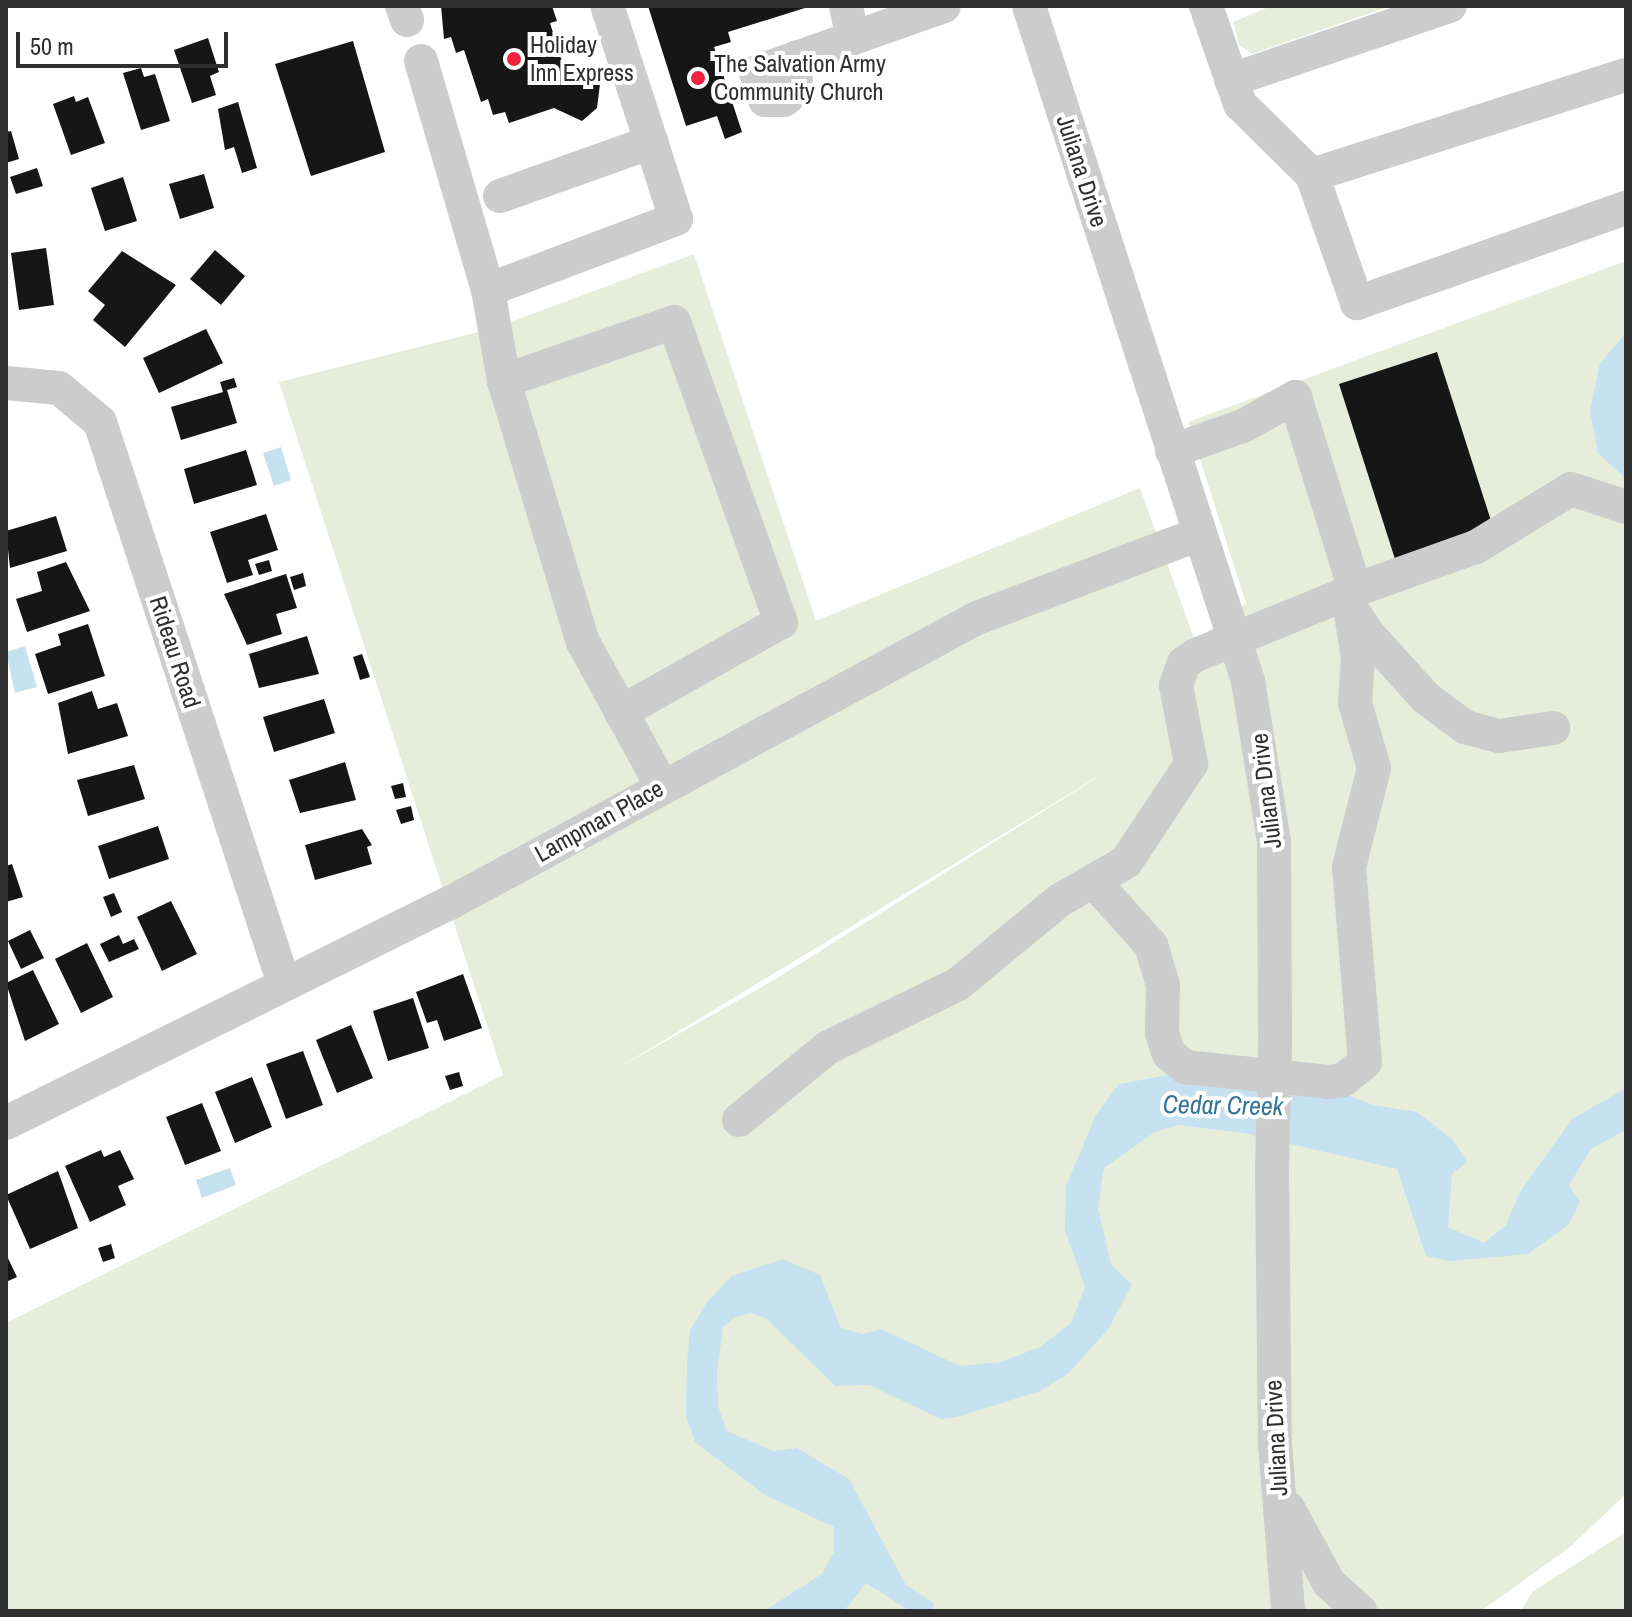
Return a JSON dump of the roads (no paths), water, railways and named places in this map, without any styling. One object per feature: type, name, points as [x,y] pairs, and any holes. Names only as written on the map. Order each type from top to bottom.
[{"type":"street","points":[[488,290],[676,219],[607,6]]},
{"type":"street","points":[[797,57],[850,22],[944,6]]},
{"type":"street","name":"Juliana Drive","points":[[1029,6],[1199,534],[1236,639],[1269,785],[1275,1043],[1272,1169],[1275,1444],[1288,1611]]},
{"type":"street","points":[[1231,80],[1450,6]]},
{"type":"street","points":[[1212,8],[1240,104],[1266,135],[1312,175],[1357,303],[1626,208]]},
{"type":"street","points":[[421,61],[488,290],[504,381],[583,642],[662,786]]},
{"type":"street","points":[[1312,175],[1626,75]]},
{"type":"street","points":[[500,196],[652,142]]},
{"type":"street","points":[[504,381],[674,322],[781,622],[621,712]]},
{"type":"street","name":"Rideau Road","points":[[6,383],[59,388],[100,422],[284,984]]},
{"type":"street","points":[[1095,883],[1151,945],[1163,985],[1162,1033],[1169,1054],[1185,1067],[1329,1082],[1365,1062],[1349,867],[1374,768],[1355,703],[1357,637],[1352,598],[1295,397],[1243,426],[1172,451]]},
{"type":"street","points":[[739,1120],[827,1048],[958,984],[1060,900],[1095,883],[1145,839],[1191,764],[1177,673],[1196,655],[1352,598],[1476,547],[1571,489],[1626,507]]},
{"type":"street","name":"Lampman Place","points":[[6,1123],[448,904],[977,618],[1199,534]]},
{"type":"street","points":[[1352,598],[1398,668],[1465,727],[1499,736],[1553,728]]},
{"type":"street","points":[[1275,1444],[1288,1510],[1304,1547],[1360,1611]]},
{"type":"water","points":[[1626,333],[1626,479],[1598,453],[1590,411],[1600,363]]},
{"type":"water","points":[[281,447],[291,480],[274,486],[263,453]]},
{"type":"water","points":[[25,646],[37,687],[15,693],[6,652]]},
{"type":"water","name":"Cedar Creek","points":[[1197,1070],[1313,1081],[1373,1105],[1417,1112],[1453,1140],[1467,1162],[1452,1174],[1448,1227],[1484,1243],[1506,1225],[1520,1192],[1572,1119],[1626,1088],[1626,1130],[1591,1149],[1569,1185],[1580,1202],[1568,1225],[1528,1254],[1450,1261],[1426,1256],[1397,1169],[1244,1133],[1178,1125],[1155,1132],[1104,1168],[1098,1208],[1111,1265],[1132,1284],[1109,1328],[1069,1373],[1040,1391],[957,1417],[941,1419],[869,1385],[835,1386],[767,1319],[752,1313],[735,1317],[723,1327],[717,1372],[718,1406],[727,1431],[773,1451],[797,1448],[849,1479],[906,1585],[934,1603],[933,1611],[910,1611],[866,1583],[844,1611],[764,1611],[822,1574],[834,1552],[834,1527],[765,1495],[695,1442],[686,1416],[690,1330],[707,1302],[732,1276],[783,1259],[820,1275],[841,1328],[862,1334],[881,1329],[960,1366],[1001,1362],[1040,1347],[1071,1323],[1085,1287],[1065,1230],[1066,1186],[1096,1115],[1119,1084]]},
{"type":"water","points":[[230,1168],[236,1185],[202,1198],[196,1180]]},
{"type":"place","name":"Holiday Inn Express","points":[[514,59]]},
{"type":"place","name":"The Salvation Army Community Church","points":[[698,78]]}]
